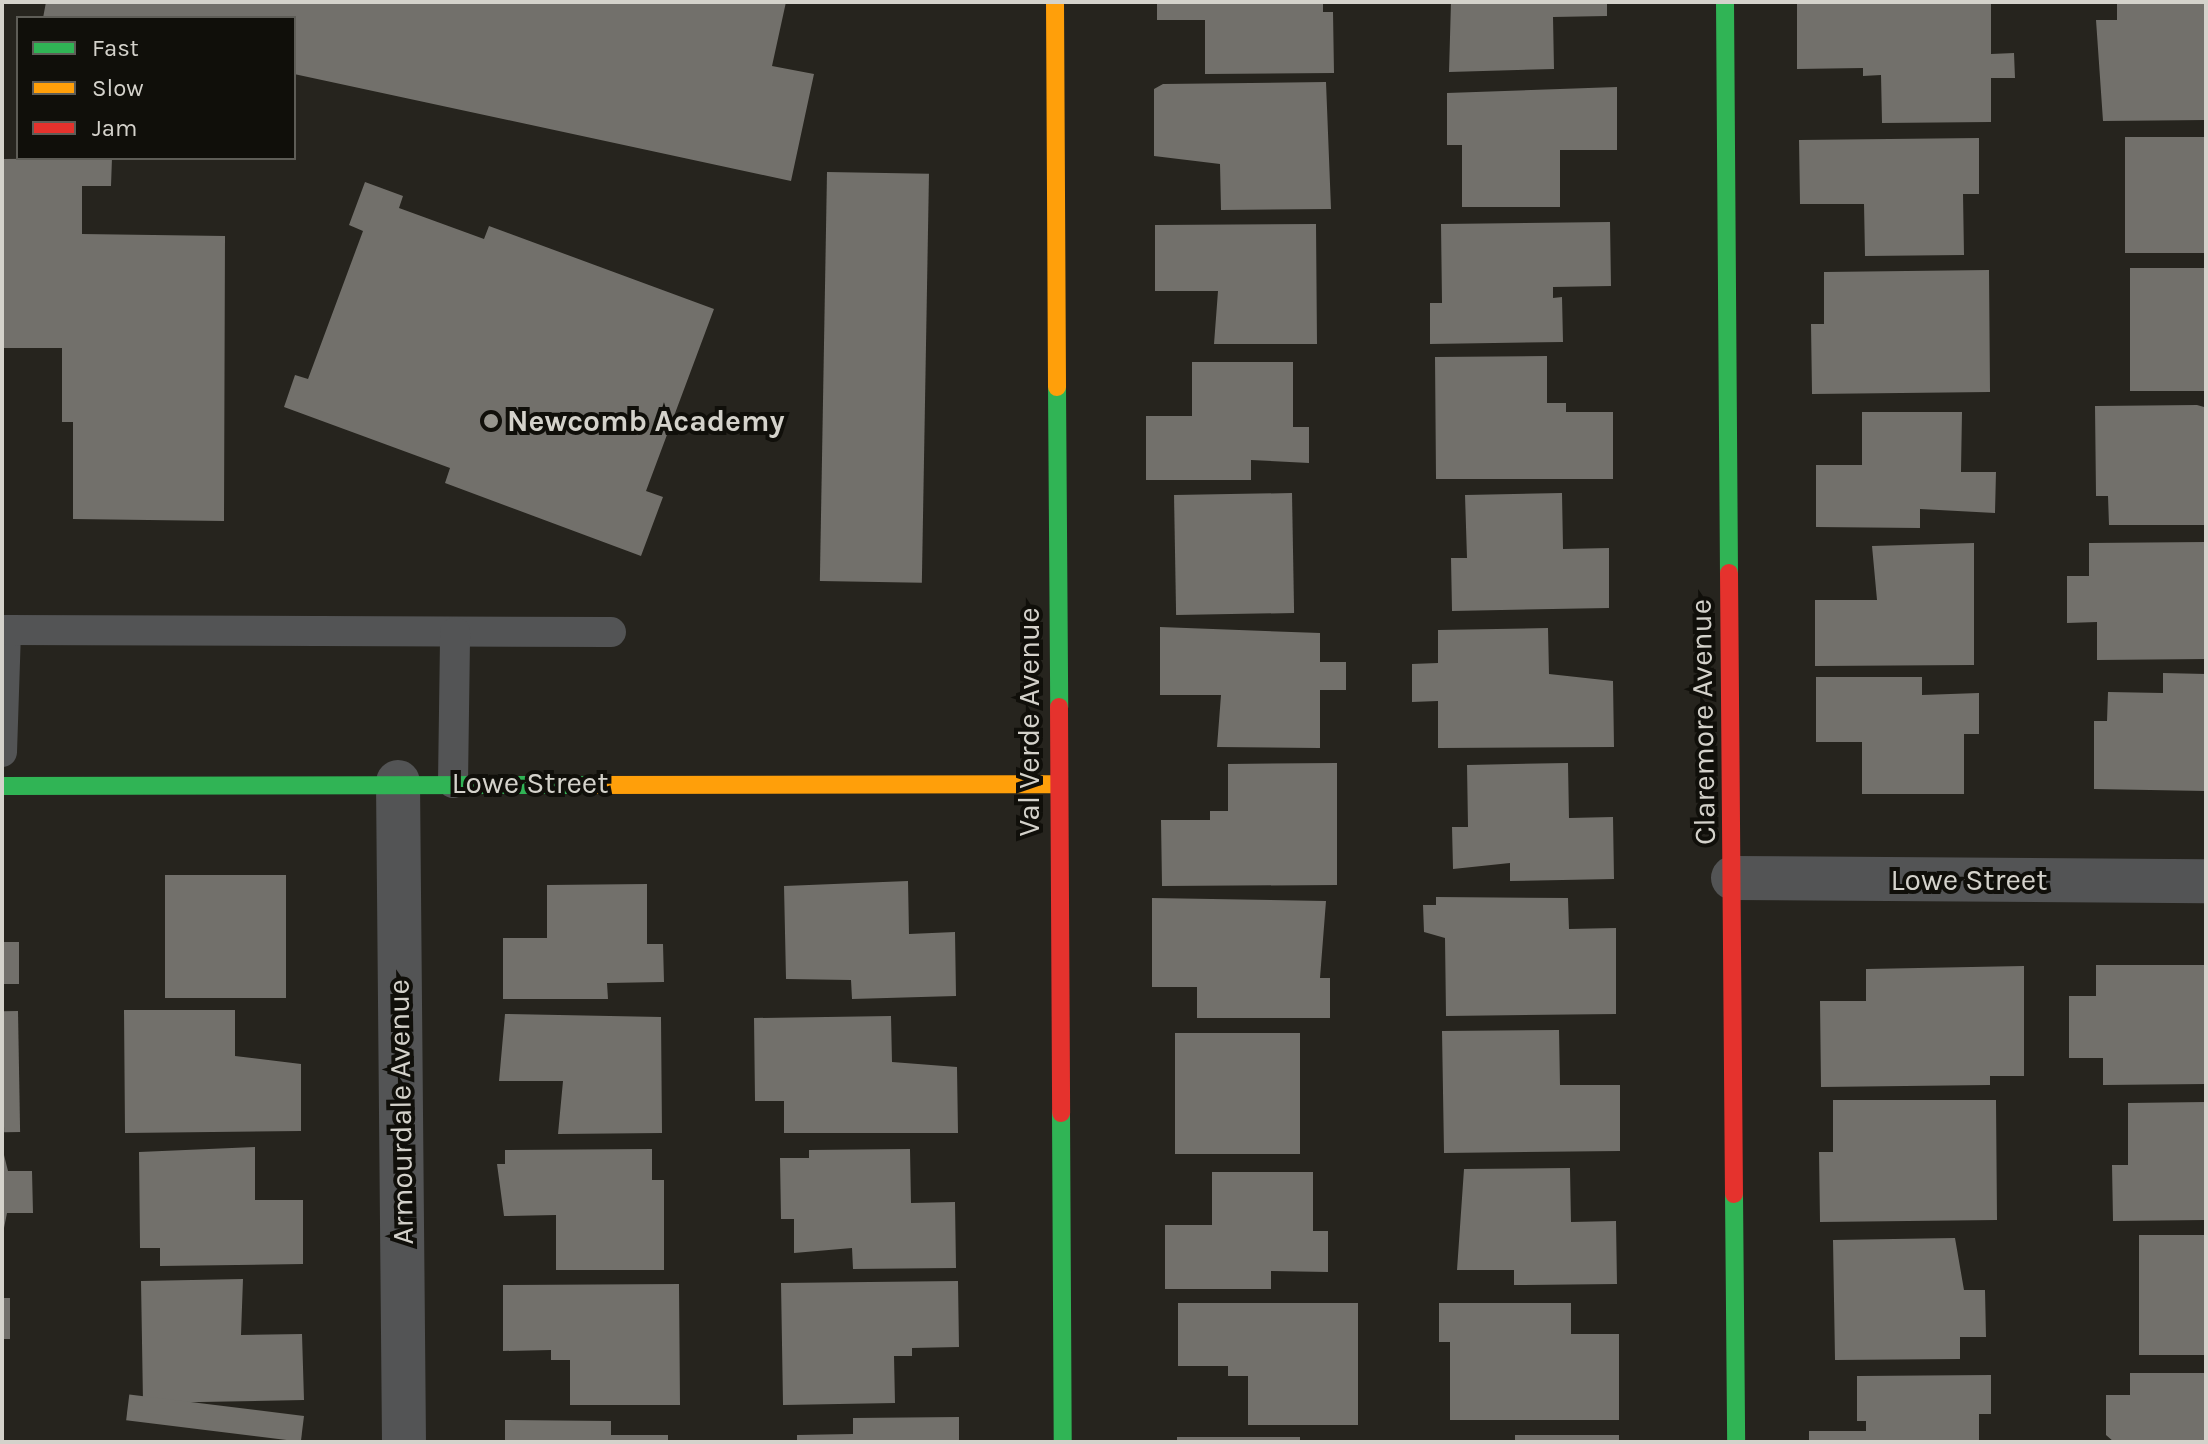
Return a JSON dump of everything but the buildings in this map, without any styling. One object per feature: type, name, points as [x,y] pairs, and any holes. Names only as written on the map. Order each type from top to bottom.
[{"type":"street","name":"Val Verde Avenue","points":[[1055,2],[1063,1442]]},
{"type":"street","name":"Claremore Avenue","points":[[1725,2],[1736,1442]]},
{"type":"street","name":"Lowe Street","points":[[2,786],[398,782],[1057,784]]},
{"type":"street","name":"Armourdale Avenue","points":[[398,782],[404,1442]]},
{"type":"street","name":"Lowe Street","points":[[1733,878],[2206,881]]},
{"type":"lane","points":[[2,752],[6,630],[611,632]]},
{"type":"lane","points":[[453,783],[455,632]]},
{"type":"traffic: fast","points":[[1725,2],[1729,573]]},
{"type":"traffic: fast","points":[[1057,387],[1059,707]]},
{"type":"traffic: fast","points":[[2,786],[587,785]]},
{"type":"traffic: fast","points":[[1061,1113],[1063,1442]]},
{"type":"traffic: fast","points":[[1734,1194],[1736,1442]]},
{"type":"traffic: slow","points":[[1055,2],[1057,387]]},
{"type":"traffic: slow","points":[[587,785],[1057,784]]},
{"type":"traffic: jam","points":[[1729,573],[1734,1194]]},
{"type":"traffic: jam","points":[[1059,707],[1061,1113]]},
{"type":"place","name":"Newcomb Academy","points":[[491,421]]}]
